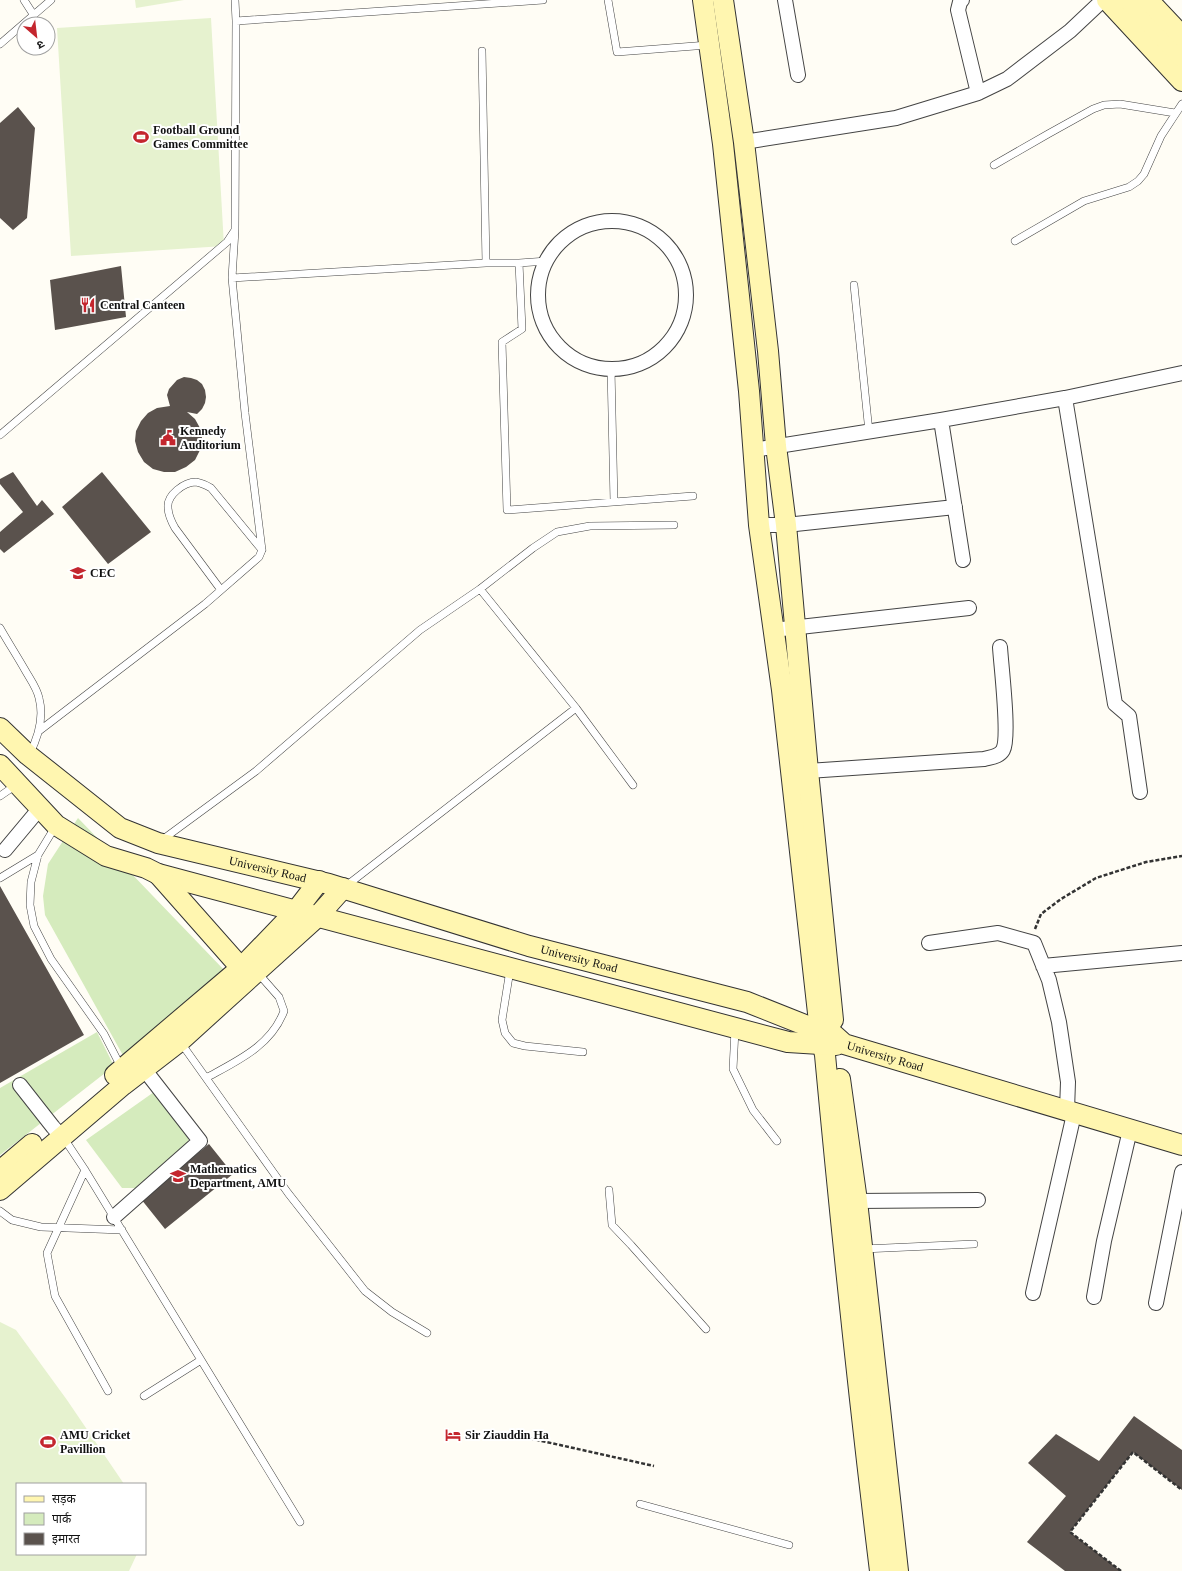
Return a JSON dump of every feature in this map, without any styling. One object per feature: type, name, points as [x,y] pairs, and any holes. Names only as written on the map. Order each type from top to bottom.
[{"type":"main road","points":[[703,0],[723,144],[748,391],[759,525],[831,1040],[857,1201],[898,1571]]},
{"type":"main road","points":[[723,0],[744,142],[768,351],[776,446],[786,525],[831,1040],[860,1408],[880,1571]]},
{"type":"main road","points":[[1108,0],[1182,81]]},
{"type":"main road","points":[[1129,0],[1182,57]]},
{"type":"main road","points":[[1148,0],[1182,36]]},
{"type":"main road","name":"University Road","points":[[0,728],[28,755],[120,828],[158,843],[343,888],[529,946],[747,1002],[831,1040],[1182,1145]]},
{"type":"main road","points":[[0,764],[56,825],[106,856],[152,871],[317,917],[788,1042],[831,1040]]},
{"type":"main road","points":[[152,871],[158,843]]},
{"type":"main road","points":[[152,871],[249,973]]},
{"type":"main road","points":[[0,1171],[58,1132],[180,1041],[249,973],[319,882]]},
{"type":"main road","points":[[0,1190],[122,1070],[249,973],[317,917],[343,888]]},
{"type":"street","points":[[785,0],[798,75]]},
{"type":"street","points":[[962,0],[958,10],[978,93]]},
{"type":"street","points":[[744,142],[896,118],[978,93],[1013,74],[1070,31],[1103,0]]},
{"type":"street","points":[[604,220],[634,223],[659,237],[678,260],[685,288],[682,317],[668,343],[645,361],[616,369],[587,366],[562,352],[544,329],[539,301],[547,260],[553,246],[576,228],[604,220]]},
{"type":"street","points":[[753,450],[869,432],[1065,398],[1182,373]]},
{"type":"street","points":[[1065,398],[1115,704],[1129,716],[1140,792]]},
{"type":"street","points":[[941,420],[963,560]]},
{"type":"street","points":[[759,525],[786,525],[955,507]]},
{"type":"street","points":[[773,630],[970,608]]},
{"type":"street","points":[[808,771],[984,759],[997,756],[1002,751],[1005,744],[1005,717],[1000,647]]},
{"type":"street","points":[[5,850],[40,808]]},
{"type":"street","points":[[929,943],[998,933],[1034,942],[1049,980],[1059,1022],[1071,1112],[1033,1293]]},
{"type":"street","points":[[1044,966],[1182,953]]},
{"type":"street","points":[[114,1217],[200,1141],[144,1069]]},
{"type":"street","points":[[20,1085],[58,1132]]},
{"type":"street","points":[[1094,1297],[1104,1241],[1130,1130]]},
{"type":"street","points":[[1156,1303],[1182,1172]]},
{"type":"street","points":[[857,1201],[978,1200]]},
{"type":"lane","points":[[24,0],[33,14]]},
{"type":"lane","points":[[0,44],[50,0]]},
{"type":"lane","points":[[39,731],[221,590],[259,557],[262,550],[245,413],[232,278],[235,230],[236,21],[234,0]]},
{"type":"lane","points":[[236,21],[543,0]]},
{"type":"lane","points":[[608,0],[617,52],[710,45]]},
{"type":"lane","points":[[482,51],[486,262]]},
{"type":"lane","points":[[994,165],[1104,105],[1120,104],[1175,113]]},
{"type":"lane","points":[[1015,241],[1084,200],[1129,187],[1138,181],[1144,174],[1161,136],[1182,104]]},
{"type":"lane","points":[[0,435],[227,242],[235,230]]},
{"type":"lane","points":[[232,278],[486,262],[519,263],[547,260]]},
{"type":"lane","points":[[519,263],[522,329],[502,342],[507,510],[693,496]]},
{"type":"lane","points":[[854,285],[869,432]]},
{"type":"lane","points":[[610,368],[614,502]]},
{"type":"lane","points":[[221,590],[175,528],[169,517],[167,506],[170,498],[177,491],[186,485],[195,482],[202,483],[211,488],[262,550]]},
{"type":"lane","points":[[158,843],[256,771],[420,630],[480,589],[533,548],[557,532],[590,526],[674,525]]},
{"type":"lane","points":[[480,589],[576,708],[633,785]]},
{"type":"lane","points":[[0,628],[39,697],[41,714],[39,731],[34,745],[28,755]]},
{"type":"lane","points":[[343,888],[576,708]]},
{"type":"lane","points":[[0,796],[18,784]]},
{"type":"lane","points":[[56,825],[38,855],[32,882],[30,905],[34,926],[51,959],[104,1034],[122,1070]]},
{"type":"lane","points":[[0,878],[38,855]]},
{"type":"lane","points":[[510,968],[502,1020],[505,1033],[513,1043],[525,1046],[583,1052]]},
{"type":"lane","points":[[206,1078],[245,1057],[262,1044],[280,1023],[284,1011],[279,997],[249,973]]},
{"type":"lane","points":[[735,1028],[733,1069],[752,1110],[777,1141]]},
{"type":"lane","points":[[180,1041],[288,1193],[365,1291],[392,1312],[427,1333]]},
{"type":"lane","points":[[58,1132],[85,1170],[300,1522]]},
{"type":"lane","points":[[85,1170],[47,1253],[55,1296],[108,1391]]},
{"type":"lane","points":[[609,1190],[612,1225],[706,1329]]},
{"type":"lane","points":[[0,1211],[12,1220],[41,1227],[122,1230]]},
{"type":"lane","points":[[862,1249],[974,1244]]},
{"type":"lane","points":[[144,1396],[201,1360]]},
{"type":"lane","points":[[640,1504],[789,1544]]},
{"type":"path","points":[[1034,942],[1035,927],[1041,914],[1061,899],[1096,878],[1146,862],[1182,856]]},
{"type":"path","points":[[524,1437],[654,1466]]},
{"type":"path","points":[[1121,1571],[1070,1532],[1133,1452],[1182,1490]]},
{"type":"green space","points":[[135,0],[184,0],[136,8]]},
{"type":"green space","name":"Football Ground Games Committee","points":[[211,18],[224,246],[71,256],[57,28]]},
{"type":"green space","points":[[78,818],[226,972],[125,1059],[45,915],[43,896],[48,864]]},
{"type":"green space","points":[[97,1032],[114,1066],[0,1155],[0,1088]]},
{"type":"green space","points":[[154,1092],[189,1132],[188,1145],[136,1188],[122,1188],[86,1140]]},
{"type":"green space","name":"AMU Cricket Pavillion","points":[[0,1322],[16,1330],[67,1400],[123,1483],[16,1483],[16,1555],[137,1555],[129,1571],[0,1571]]},
{"type":"building","points":[[18,107],[35,128],[27,218],[13,230],[0,218],[0,123]]},
{"type":"building","points":[[121,266],[126,317],[55,330],[50,280]]},
{"type":"building","points":[[184,377],[197,380],[202,384],[205,390],[206,397],[202,409],[197,414],[187,412],[195,419],[200,428],[202,438],[200,450],[195,460],[186,467],[175,472],[164,472],[153,469],[144,462],[138,452],[135,441],[136,431],[141,421],[148,413],[157,408],[170,406],[167,395],[169,389],[177,380]]},
{"type":"building","points":[[13,472],[37,506],[42,500],[54,514],[4,553],[0,549],[0,532],[23,512],[0,484],[0,479]]},
{"type":"building","points":[[102,472],[151,532],[108,564],[62,507]]},
{"type":"building","points":[[0,886],[84,1035],[0,1083]]},
{"type":"building","name":"Mathematics Department, AMU","points":[[209,1144],[233,1174],[165,1229],[141,1199]]},
{"type":"building","points":[[1134,1416],[1182,1450],[1182,1490],[1133,1452],[1070,1532],[1121,1571],[1065,1571],[1027,1542],[1066,1496],[1028,1463],[1056,1434],[1099,1461]]},
{"type":"place","name":"Football Ground Games Committee","points":[[141,137]]},
{"type":"place","name":"Central Canteen","points":[[88,305]]},
{"type":"place","name":"Kennedy Auditorium","points":[[168,438]]},
{"type":"place","name":"CEC","points":[[78,573]]},
{"type":"place","name":"Mathematics Department, AMU","points":[[178,1176]]},
{"type":"place","name":"Sir Ziauddin Ha","points":[[453,1435]]},
{"type":"place","name":"AMU Cricket Pavillion","points":[[48,1442]]}]
